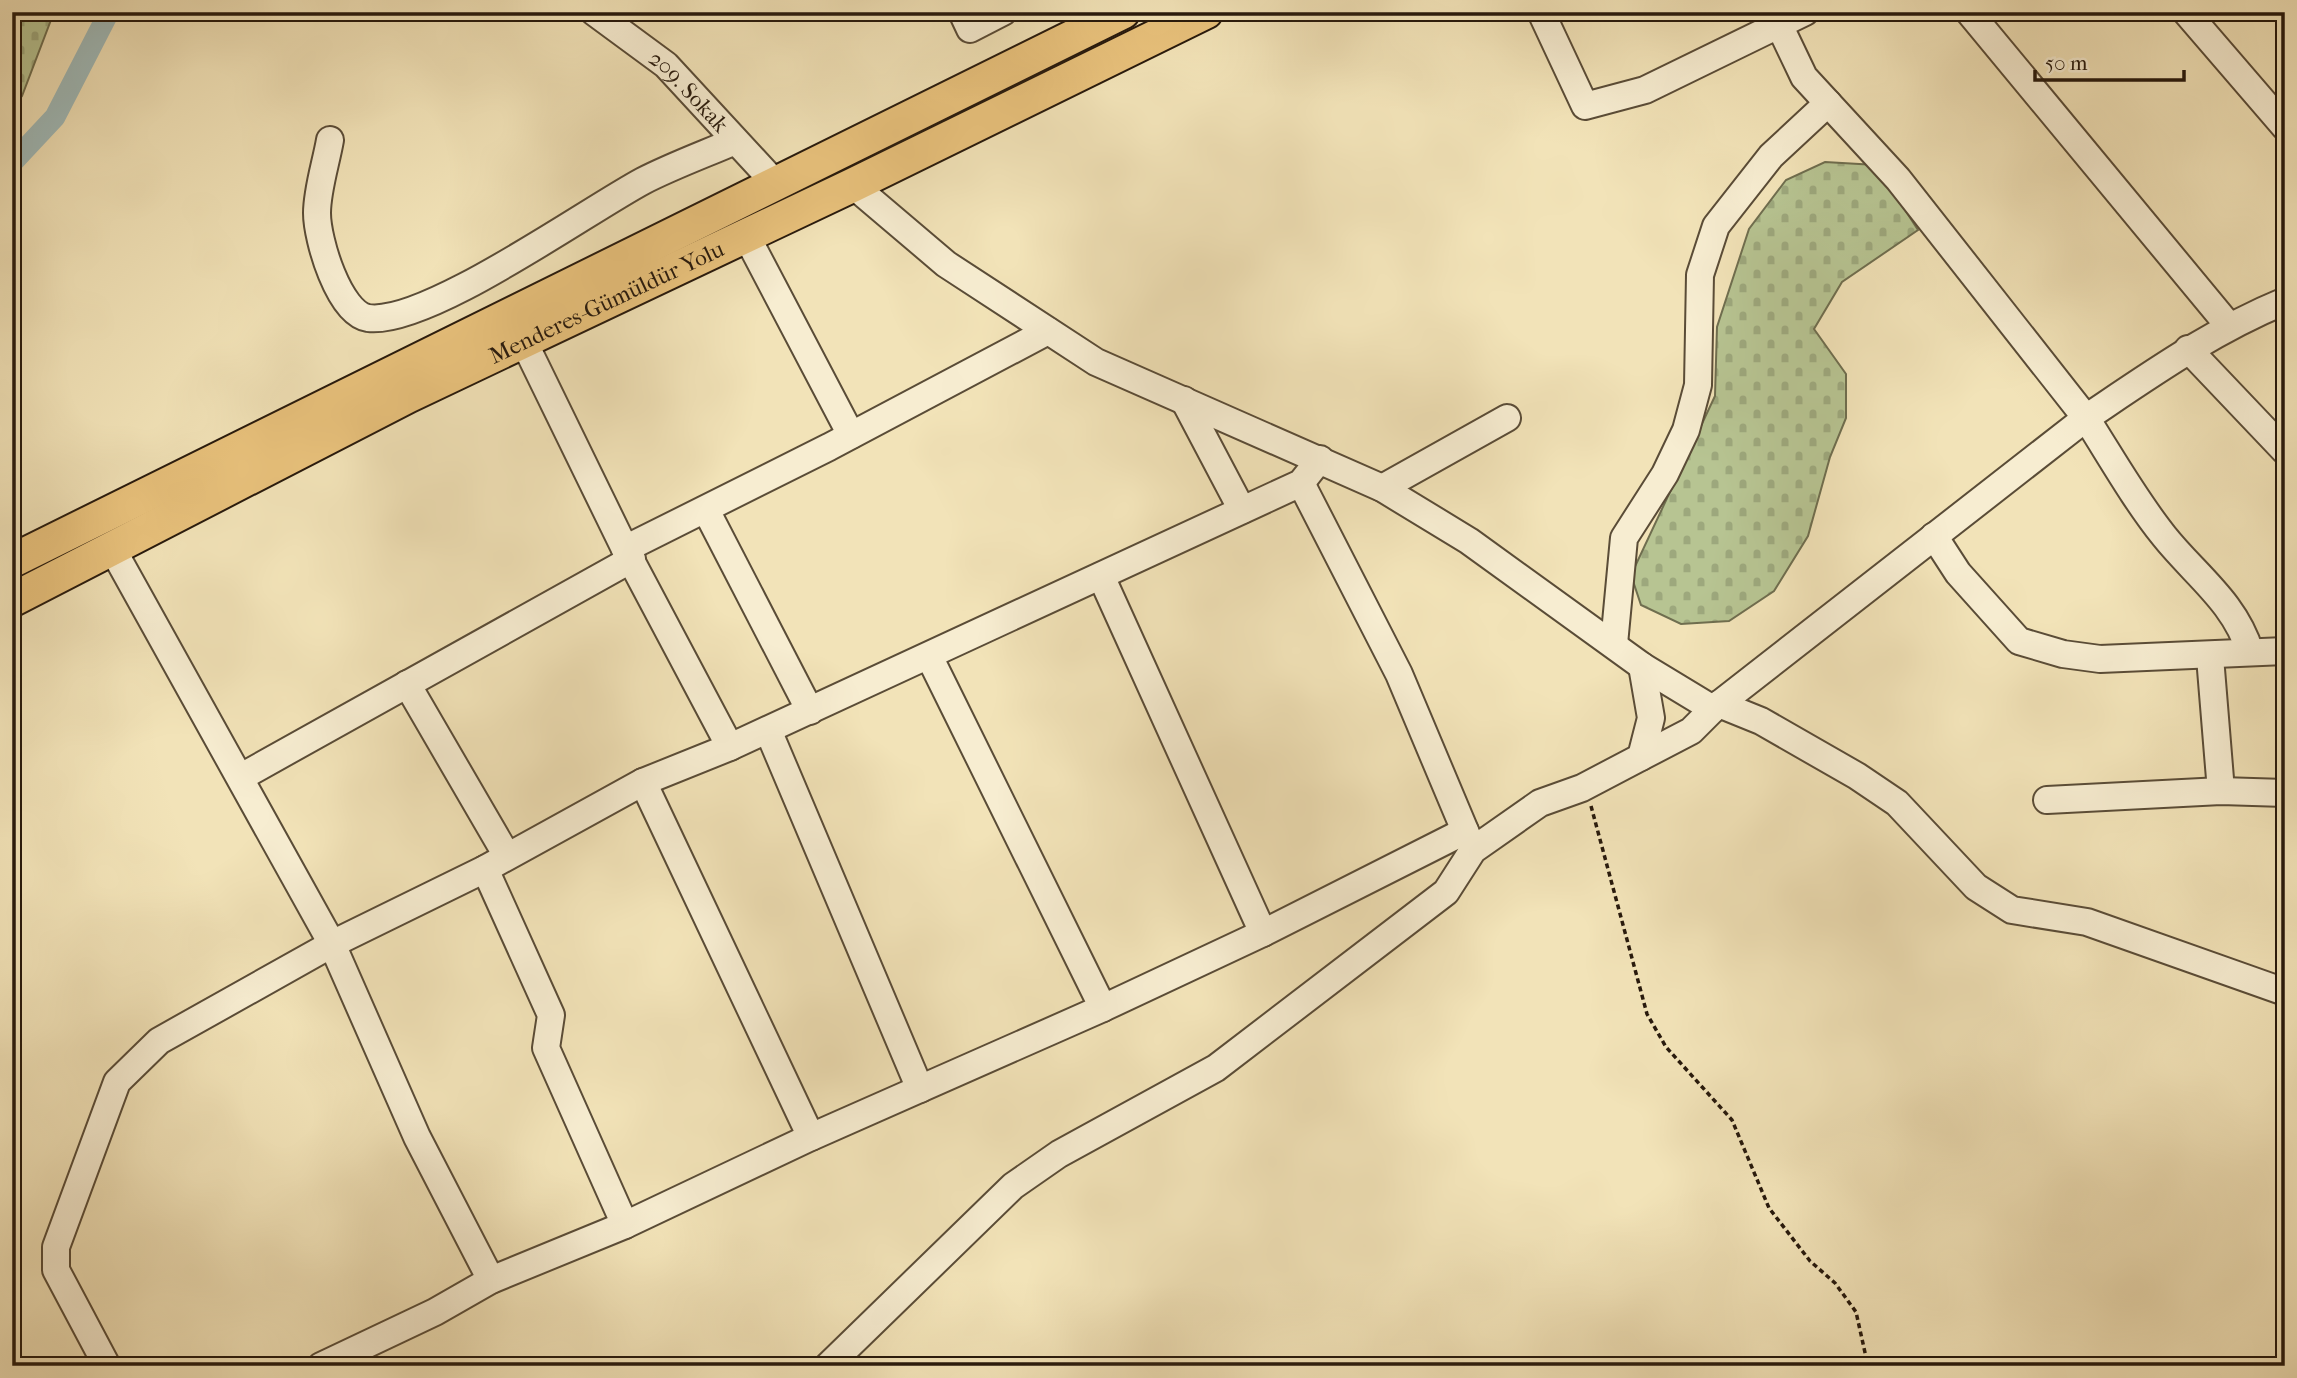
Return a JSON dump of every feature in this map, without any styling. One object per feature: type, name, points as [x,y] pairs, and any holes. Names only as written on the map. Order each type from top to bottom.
[{"type":"main road","name":"Menderes-Gümüldür Yolu","points":[[12,561],[1123,12]]},
{"type":"main road","name":"Menderes-Gümüldür Yolu","points":[[12,600],[113,551],[408,396],[853,185],[1206,12]]},
{"type":"street","name":"209. Sokak","points":[[594,12],[666,65],[775,183]]},
{"type":"street","points":[[966,20],[1003,12]]},
{"type":"street","points":[[1541,12],[1585,106],[1645,90],[1777,19],[1805,12]]},
{"type":"street","points":[[1969,12],[2229,326]]},
{"type":"street","points":[[2186,12],[2285,127]]},
{"type":"street","points":[[1777,19],[1804,76],[1898,178],[2086,418],[2163,535],[2242,627],[2250,652]]},
{"type":"street","points":[[1614,644],[1624,538],[1665,474],[1686,430],[1698,385],[1700,275],[1716,226],[1771,156],[1828,103]]},
{"type":"street","points":[[330,140],[317,212],[318,228],[325,256],[340,292],[353,312],[368,318],[386,317],[430,306],[644,181],[736,141]]},
{"type":"street","points":[[853,185],[946,264],[1096,362],[1382,488],[1469,541],[1642,666],[1716,706],[1761,721],[1857,776],[1897,803],[1976,887],[2012,910],[2087,922],[2285,992]]},
{"type":"street","points":[[746,235],[851,435]]},
{"type":"street","points":[[321,1366],[435,1312],[491,1280],[625,1225],[811,1137],[1469,841],[1540,803],[1582,788],[1691,731],[1716,706],[1791,651],[2086,418],[2188,349],[2229,326],[2285,301]]},
{"type":"street","points":[[241,777],[706,510],[1048,331]]},
{"type":"street","points":[[523,340],[628,554],[730,747]]},
{"type":"street","points":[[2188,349],[2285,452]]},
{"type":"street","points":[[1184,400],[1242,510]]},
{"type":"street","points":[[1382,488],[1507,418]]},
{"type":"street","points":[[107,1366],[56,1270],[56,1247],[117,1083],[159,1041],[332,944],[496,862],[643,782],[810,711],[1301,483],[1320,459]]},
{"type":"street","points":[[828,1366],[1013,1186],[1059,1154],[1216,1068],[1446,892],[1469,841],[1399,674],[1301,483]]},
{"type":"street","points":[[706,510],[810,711]]},
{"type":"street","points":[[1934,536],[1958,573],[2019,641],[2063,654],[2100,659],[2210,657],[2285,651]]},
{"type":"street","points":[[113,551],[332,944],[417,1137],[491,1280]]},
{"type":"street","points":[[1101,576],[1264,933]]},
{"type":"street","points":[[929,656],[1103,1007]]},
{"type":"street","points":[[2210,657],[2221,791]]},
{"type":"street","points":[[1641,757],[1651,718],[1642,666]]},
{"type":"street","points":[[407,684],[496,862],[551,1015],[546,1048],[625,1225]]},
{"type":"street","points":[[768,730],[920,1088]]},
{"type":"street","points":[[643,782],[811,1137]]},
{"type":"street","points":[[2047,800],[2221,791],[2285,793]]},
{"type":"path","points":[[1582,788],[1592,808],[1647,1014],[1666,1047],[1732,1120],[1769,1208],[1810,1261],[1835,1283],[1856,1312],[1868,1366]]},
{"type":"green space","points":[[12,12],[54,12],[22,96],[12,108]]},
{"type":"green space","points":[[1825,162],[1876,165],[1918,230],[1842,282],[1814,329],[1846,374],[1846,418],[1830,457],[1808,536],[1774,591],[1729,621],[1681,624],[1641,605],[1631,575],[1715,396],[1717,327],[1749,229],[1786,180]]},
{"type":"waterway","points":[[12,163],[55,117],[109,12]]}]
